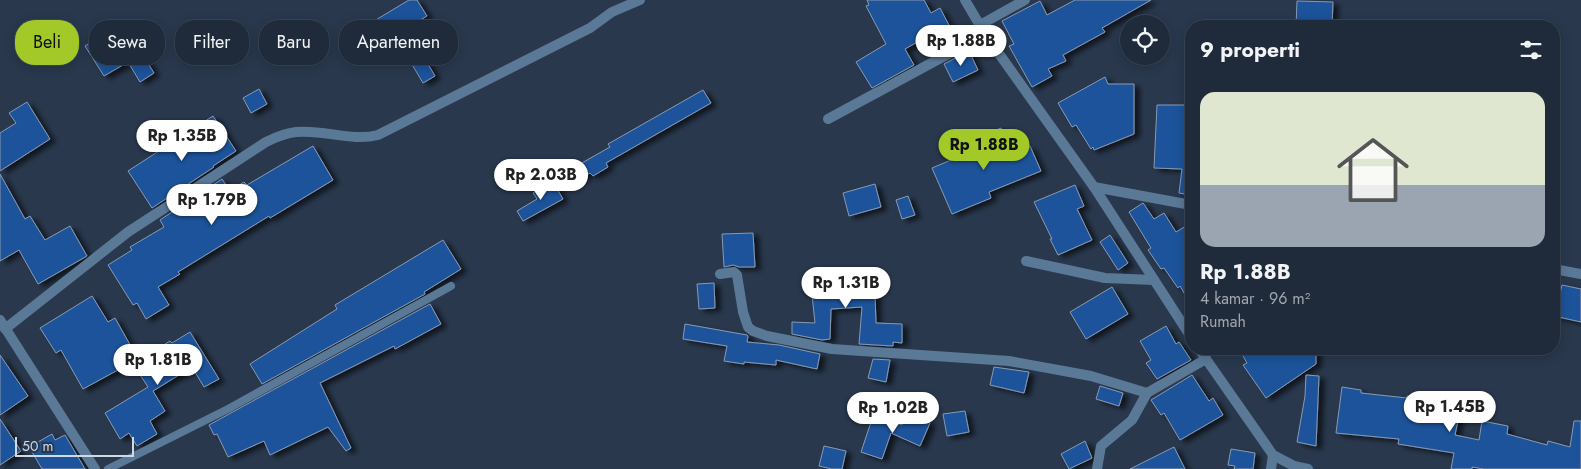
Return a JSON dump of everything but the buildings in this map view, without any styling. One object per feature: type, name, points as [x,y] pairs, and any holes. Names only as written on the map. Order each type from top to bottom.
[{"type":"street","points":[[6,329],[128,232],[266,142],[286,134],[298,132],[366,138],[378,135],[590,28],[612,12],[640,0]]},
{"type":"street","points":[[965,0],[982,29],[1094,187],[1185,328]]},
{"type":"street","points":[[828,119],[982,29],[1025,0]]},
{"type":"street","points":[[1094,187],[1185,204]]},
{"type":"street","points":[[1026,261],[1104,278],[1154,280]]},
{"type":"street","points":[[1560,270],[1581,274]]},
{"type":"street","points":[[720,274],[734,272],[737,274],[743,312],[748,327],[767,336],[832,349],[1009,361],[1091,376],[1148,393]]},
{"type":"street","points":[[0,320],[95,469]]},
{"type":"street","points":[[1203,355],[1273,455],[1294,466],[1308,469]]},
{"type":"street","points":[[1097,469],[1101,446],[1132,420],[1148,393],[1206,359]]},
{"type":"street","points":[[1271,469],[1273,455]]},
{"type":"lane","points":[[108,469],[228,409],[451,286]]}]
